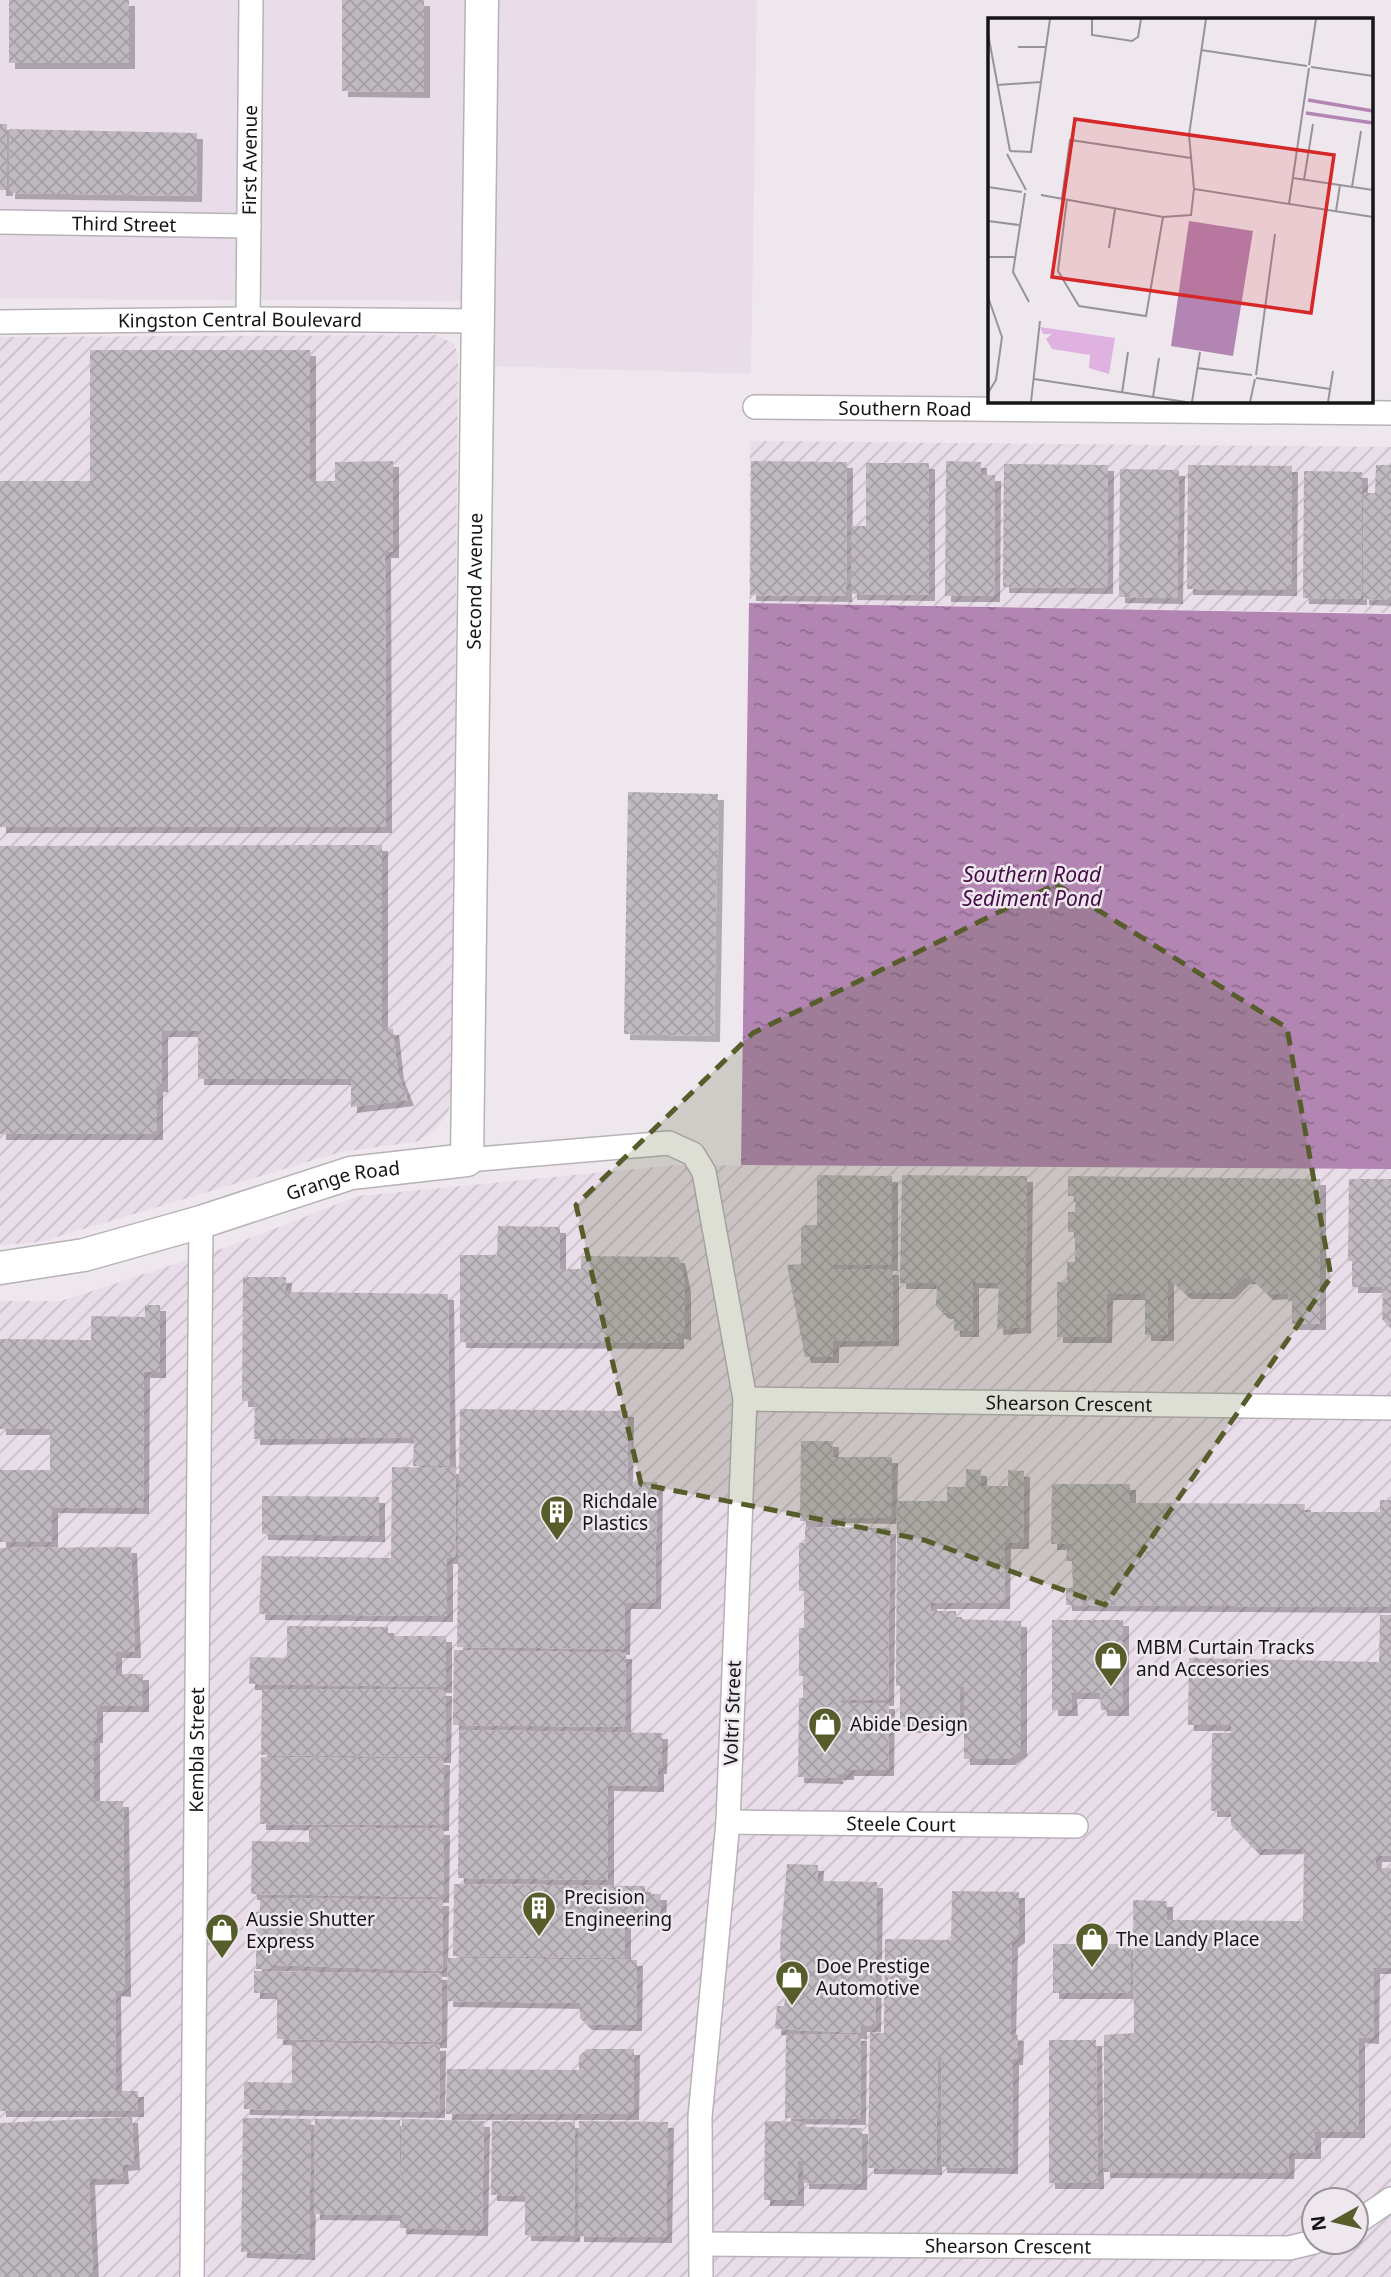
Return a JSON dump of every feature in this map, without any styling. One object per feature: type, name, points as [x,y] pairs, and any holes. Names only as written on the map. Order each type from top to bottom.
[{"type":"main road","name":"Second Avenue","points":[[467,1160],[482,0]]},
{"type":"main road","name":"Grange Road","points":[[0,1268],[84,1255],[201,1222],[351,1173],[467,1160]]},
{"type":"street","name":"First Avenue","points":[[248,319],[251,0]]},
{"type":"street","name":"Third Street","points":[[0,222],[249,226]]},
{"type":"street","name":"Kingston Central Boulevard","points":[[0,322],[248,319],[479,321]]},
{"type":"street","name":"Southern Road","points":[[755,407],[1391,413]]},
{"type":"street","name":"Grange Road","points":[[467,1160],[669,1143],[693,1154]]},
{"type":"street","name":"Voltri Street","points":[[693,1154],[704,1172],[746,1399],[728,1822],[700,2117],[701,2277]]},
{"type":"street","name":"Kembla Street","points":[[192,2277],[201,1222]]},
{"type":"street","name":"Shearson Crescent","points":[[746,1399],[1391,1408]]},
{"type":"street","name":"Steele Court","points":[[728,1822],[1076,1826]]},
{"type":"street","points":[[1370,2213],[1391,2199]]},
{"type":"street","name":"Shearson Crescent","points":[[702,2244],[1289,2248],[1300,2245]]},
{"type":"highlighted area","points":[[1056,884],[1287,1028],[1331,1277],[1105,1605],[924,1540],[641,1484],[576,1205],[753,1033]]},
{"type":"shaded area","points":[[0,0],[757,0],[751,374],[494,366],[493,301],[0,299]]},
{"type":"shaded area","points":[[436,335],[454,344],[458,355],[452,1095],[448,1113],[437,1127],[420,1141],[341,1152],[40,1242],[0,1245],[0,337]]},
{"type":"shaded area","points":[[750,441],[1391,447],[1391,613],[749,603]]},
{"type":"shaded area","points":[[676,1165],[1391,1169],[1391,2277],[0,2277],[0,1301],[61,1301],[230,1246],[358,1196]]},
{"type":"water","name":"Southern Road Sediment Pond","points":[[749,603],[1391,614],[1391,1169],[741,1165]]},
{"type":"building","points":[[9,0],[129,0],[129,63],[9,63]]},
{"type":"building","points":[[342,0],[424,0],[424,92],[342,91]]},
{"type":"building","points":[[0,124],[7,124],[7,190],[0,190]]},
{"type":"building","points":[[10,129],[197,133],[196,196],[9,193]]},
{"type":"building","points":[[90,350],[310,350],[310,481],[335,481],[335,462],[393,461],[393,552],[385,552],[386,827],[0,827],[0,481],[90,481]]},
{"type":"building","points":[[751,461],[847,462],[846,596],[750,595]]},
{"type":"building","points":[[946,461],[981,462],[981,475],[995,475],[994,596],[945,596]]},
{"type":"building","points":[[866,463],[929,463],[929,595],[851,594],[851,526],[866,526]]},
{"type":"building","points":[[1004,464],[1108,465],[1107,588],[1003,587]]},
{"type":"building","points":[[1188,465],[1292,466],[1291,590],[1187,589]]},
{"type":"building","points":[[1376,465],[1391,465],[1391,600],[1363,599],[1364,493],[1375,493]]},
{"type":"building","points":[[1120,469],[1179,470],[1177,598],[1119,597]]},
{"type":"building","points":[[1304,471],[1362,472],[1361,599],[1303,598]]},
{"type":"building","points":[[628,792],[718,794],[714,1036],[624,1034]]},
{"type":"building","points":[[382,845],[382,1029],[393,1029],[398,1074],[408,1100],[351,1107],[351,1079],[198,1079],[198,1031],[162,1031],[162,1086],[157,1086],[157,1134],[0,1134],[0,846]]},
{"type":"building","points":[[817,1175],[892,1176],[892,1265],[834,1265],[834,1269],[893,1269],[893,1340],[833,1341],[833,1357],[805,1357],[787,1265],[801,1264],[801,1229],[805,1225],[817,1225]]},
{"type":"building","points":[[902,1175],[1027,1176],[1025,1327],[997,1329],[999,1283],[973,1282],[973,1331],[954,1331],[954,1313],[943,1313],[936,1306],[937,1283],[900,1283]]},
{"type":"building","points":[[1068,1176],[1320,1179],[1320,1324],[1292,1324],[1292,1301],[1288,1301],[1288,1293],[1267,1294],[1251,1278],[1244,1278],[1229,1293],[1185,1293],[1168,1278],[1168,1335],[1145,1335],[1145,1294],[1107,1294],[1106,1337],[1057,1337],[1057,1282],[1067,1282],[1067,1262],[1075,1262],[1075,1232],[1068,1232],[1068,1212],[1075,1212],[1076,1196],[1068,1196]]},
{"type":"building","points":[[1349,1179],[1391,1179],[1391,1329],[1382,1319],[1383,1287],[1352,1287],[1352,1261],[1348,1261]]},
{"type":"building","points":[[498,1226],[560,1227],[560,1269],[581,1269],[581,1256],[679,1257],[685,1286],[685,1334],[678,1333],[678,1343],[460,1342],[460,1255],[497,1255]]},
{"type":"building","points":[[243,1277],[286,1277],[285,1292],[448,1294],[450,1466],[413,1466],[414,1437],[254,1439],[255,1401],[242,1401]]},
{"type":"building","points":[[145,1305],[160,1305],[160,1372],[144,1372],[143,1508],[52,1507],[52,1542],[0,1542],[0,1470],[50,1470],[50,1429],[0,1429],[0,1339],[91,1340],[91,1316],[145,1317]]},
{"type":"building","name":"Richdale Plastics","points":[[460,1409],[628,1411],[627,1482],[657,1482],[655,1603],[625,1603],[624,1649],[457,1647]]},
{"type":"building","points":[[801,1441],[833,1441],[832,1457],[892,1457],[891,1518],[832,1517],[831,1521],[800,1521]]},
{"type":"building","points":[[392,1467],[456,1468],[455,1558],[447,1558],[447,1616],[259,1614],[262,1556],[391,1558]]},
{"type":"building","points":[[966,1469],[981,1470],[981,1486],[1008,1486],[1008,1470],[1024,1471],[1023,1543],[1005,1543],[1004,1603],[931,1603],[931,1611],[956,1611],[956,1619],[1021,1621],[1021,1750],[1009,1759],[964,1759],[964,1687],[960,1687],[960,1727],[943,1727],[943,1717],[916,1717],[916,1727],[900,1727],[900,1686],[896,1686],[897,1501],[947,1501],[947,1487],[966,1487]]},
{"type":"building","points":[[1052,1484],[1130,1484],[1130,1503],[1305,1504],[1304,1512],[1380,1512],[1380,1500],[1391,1500],[1391,1607],[1066,1605],[1066,1588],[1073,1588],[1072,1561],[1066,1561],[1067,1548],[1072,1548],[1072,1544],[1051,1544]]},
{"type":"building","points":[[262,1496],[379,1497],[379,1536],[262,1534]]},
{"type":"building","points":[[805,1527],[890,1528],[888,1700],[841,1699],[841,1703],[889,1703],[888,1770],[848,1770],[848,1774],[836,1774],[837,1778],[798,1777],[799,1698],[803,1698],[803,1676],[799,1676],[799,1628],[804,1628],[804,1591],[799,1591],[799,1543],[805,1543]]},
{"type":"building","points":[[131,1547],[135,1652],[116,1652],[116,1674],[143,1674],[143,1706],[97,1706],[94,1801],[123,1801],[125,1991],[115,1990],[116,2091],[138,2091],[138,2111],[0,2111],[0,1548]]},
{"type":"building","points":[[1380,1615],[1391,1615],[1391,1856],[1376,1856],[1375,1868],[1391,1868],[1391,1968],[1374,1968],[1373,2038],[1359,2037],[1359,2132],[1315,2132],[1315,2153],[1289,2153],[1288,2173],[1104,2172],[1104,2035],[1134,2033],[1133,1900],[1167,1901],[1167,1920],[1303,1921],[1304,1848],[1254,1849],[1231,1825],[1231,1811],[1211,1811],[1212,1733],[1231,1733],[1231,1725],[1188,1725],[1189,1658],[1379,1662]]},
{"type":"building","points":[[1052,1620],[1123,1620],[1123,1710],[1101,1710],[1100,1693],[1071,1693],[1072,1710],[1052,1710]]},
{"type":"building","points":[[287,1626],[388,1627],[388,1636],[446,1636],[446,1687],[249,1684],[250,1657],[287,1658]]},
{"type":"building","points":[[454,1650],[626,1653],[625,1727],[453,1725]]},
{"type":"building","points":[[262,1689],[446,1690],[445,1757],[261,1755]]},
{"type":"building","points":[[459,1730],[662,1733],[658,1786],[608,1785],[608,1880],[458,1878]]},
{"type":"building","points":[[261,1757],[444,1759],[443,1825],[260,1824]]},
{"type":"building","points":[[309,1827],[444,1829],[443,1897],[251,1894],[252,1841],[309,1842]]},
{"type":"building","points":[[787,1864],[818,1865],[817,1881],[877,1882],[875,2026],[861,2026],[861,2033],[775,2029],[777,2006],[784,2006],[787,1988],[787,1969],[781,1969],[780,1945]]},
{"type":"building","name":"Precision Engineering","points":[[454,1884],[645,1886],[645,1894],[661,1894],[660,1916],[645,1915],[645,1920],[625,1920],[625,1958],[453,1956]]},
{"type":"building","points":[[952,1891],[1019,1892],[1019,1937],[1012,1942],[1010,2034],[1018,2035],[1017,2059],[1013,2059],[1012,2168],[941,2167],[942,2057],[938,2057],[936,2169],[868,2168],[870,2032],[884,2033],[885,1939],[951,1940]]},
{"type":"building","points":[[260,1898],[443,1900],[442,1971],[273,1965],[273,1969],[256,1969],[256,1912],[260,1912]]},
{"type":"building","name":"The Landy Place","points":[[1053,1944],[1131,1944],[1131,1993],[1053,1993]]},
{"type":"building","points":[[448,1958],[637,1960],[636,2025],[586,2024],[580,2018],[580,2003],[447,2001]]},
{"type":"building","points":[[254,1971],[442,1974],[441,2042],[277,2039],[277,1993],[254,1993]]},
{"type":"building","points":[[786,2034],[861,2035],[860,2119],[785,2118]]},
{"type":"building","points":[[1049,2040],[1096,2040],[1098,2183],[1049,2183]]},
{"type":"building","points":[[292,2042],[440,2045],[439,2112],[244,2109],[244,2082],[292,2083]]},
{"type":"building","points":[[587,2049],[634,2049],[633,2114],[446,2114],[447,2069],[579,2070],[579,2056]]},
{"type":"building","points":[[132,2117],[134,2164],[122,2165],[123,2178],[89,2179],[93,2277],[0,2277],[0,2123]]},
{"type":"building","points":[[243,2118],[311,2119],[309,2254],[241,2252]]},
{"type":"building","points":[[315,2119],[400,2120],[400,2209],[402,2119],[484,2121],[482,2230],[400,2228],[400,2215],[314,2214]]},
{"type":"building","points":[[492,2121],[575,2122],[574,2236],[525,2235],[525,2196],[491,2195]]},
{"type":"building","points":[[579,2121],[668,2122],[666,2237],[578,2236]]},
{"type":"building","points":[[765,2121],[806,2122],[806,2127],[862,2128],[861,2184],[803,2183],[803,2161],[798,2161],[798,2200],[764,2200]]},
{"type":"place","name":"Richdale Plastics","points":[[557,1542]]},
{"type":"place","name":"MBM Curtain Tracks and Accesories","points":[[1111,1688]]},
{"type":"place","name":"Abide Design","points":[[825,1754]]},
{"type":"place","name":"Precision Engineering","points":[[539,1938]]},
{"type":"place","name":"Aussie Shutter Express","points":[[222,1960]]},
{"type":"place","name":"The Landy Place","points":[[1092,1969]]},
{"type":"place","name":"Doe Prestige Automotive","points":[[792,2007]]}]
